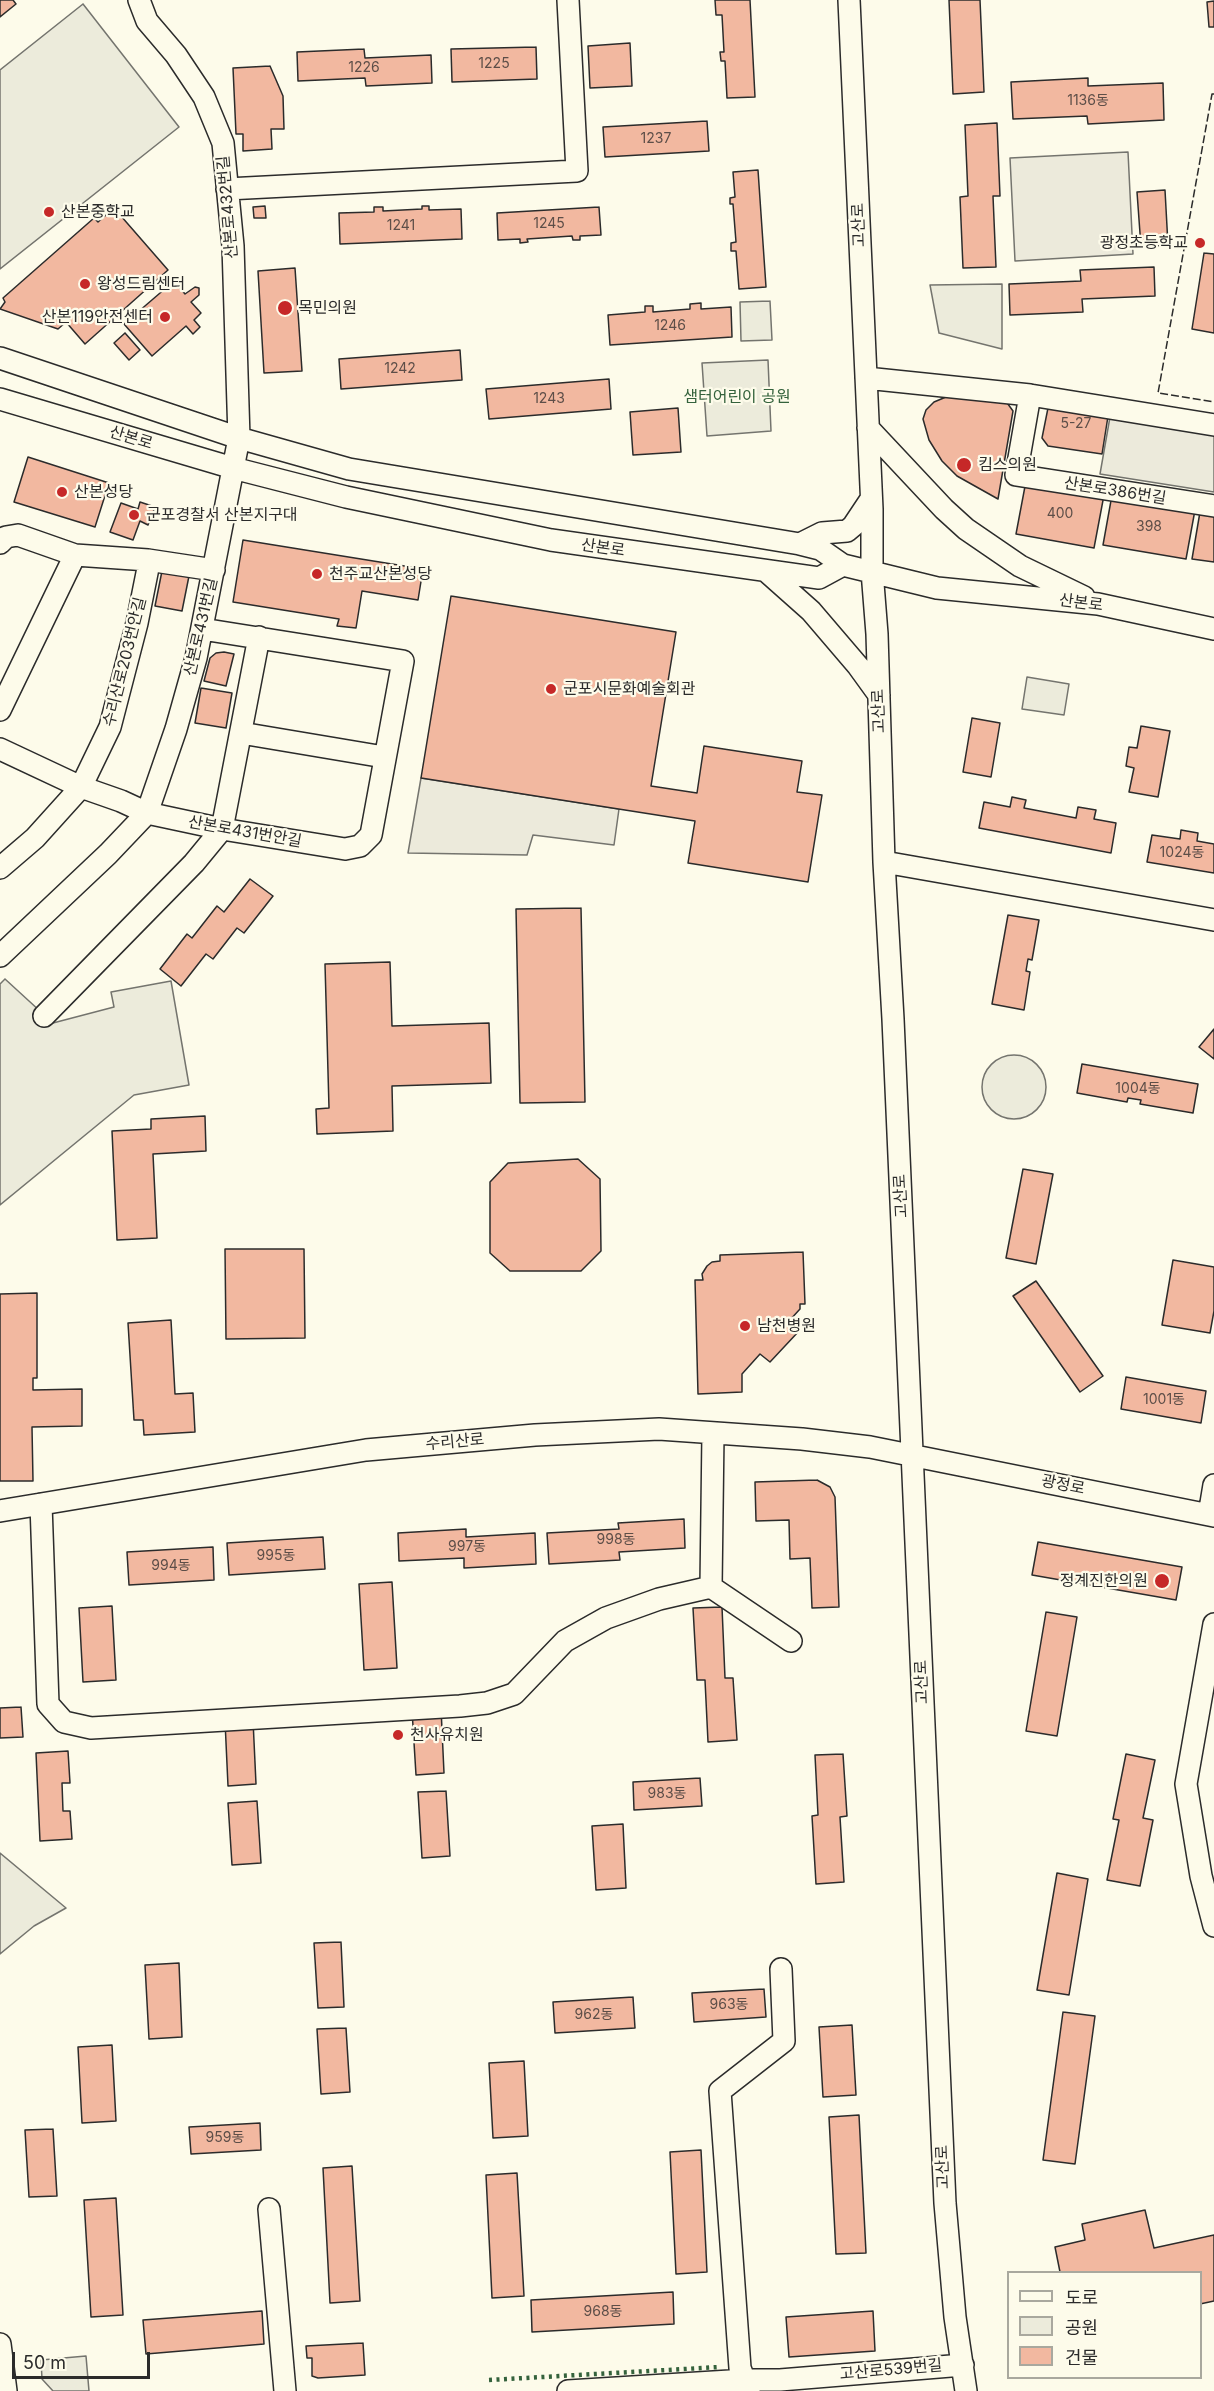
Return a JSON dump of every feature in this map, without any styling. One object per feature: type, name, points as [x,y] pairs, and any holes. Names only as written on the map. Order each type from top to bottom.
[{"type":"street","name":"산본로432번길","points":[[139,0],[147,21],[176,55],[204,97],[223,142],[233,246],[239,438]]},
{"type":"street","points":[[227,189],[577,171],[568,0]]},
{"type":"street","name":"고산로","points":[[849,0],[884,862],[893,1019],[945,2203],[955,2317],[966,2391]]},
{"type":"street","points":[[0,358],[239,438],[349,469],[800,544],[820,549],[843,565]]},
{"type":"street","points":[[866,378],[1030,395],[1214,426]]},
{"type":"street","name":"산본로386번길","points":[[1030,395],[1016,475],[1214,507]]},
{"type":"street","name":"산본로","points":[[0,399],[233,468],[346,497],[551,540],[819,578],[843,565],[937,588],[1098,604],[1214,629]]},
{"type":"street","points":[[868,428],[944,509],[966,529],[1020,566],[1098,604]]},
{"type":"street","name":"산본로431번길","points":[[0,956],[108,854],[147,813],[176,729],[196,658],[239,438]]},
{"type":"street","points":[[800,544],[822,533],[847,531],[871,499]]},
{"type":"street","points":[[0,543],[6,537],[18,535],[75,555],[148,560],[214,570]]},
{"type":"street","points":[[0,710],[75,555]]},
{"type":"street","name":"수리산로203번안길","points":[[0,868],[35,838],[81,787],[110,728],[136,623],[148,560]]},
{"type":"street","points":[[766,571],[811,611],[858,666],[879,695]]},
{"type":"street","points":[[202,629],[403,661],[384,757],[241,733]]},
{"type":"street","points":[[44,1016],[194,864],[222,829],[260,637]]},
{"type":"street","points":[[0,749],[81,787],[147,813]]},
{"type":"street","name":"산본로431번안길","points":[[147,813],[222,829],[345,849],[360,846],[371,835],[384,757]]},
{"type":"street","points":[[884,862],[1214,920]]},
{"type":"street","name":"수리산로","points":[[0,1511],[366,1450],[536,1435],[659,1429],[802,1439],[912,1454]]},
{"type":"street","points":[[711,1587],[713,1433]]},
{"type":"street","name":"광정로","points":[[912,1454],[1211,1515]]},
{"type":"street","points":[[1211,1515],[1214,1485]]},
{"type":"street","points":[[41,1504],[48,1704],[64,1722],[91,1728],[488,1703],[514,1694],[565,1641],[606,1618],[659,1599],[711,1587],[791,1641]]},
{"type":"street","points":[[1214,1624],[1186,1784],[1201,1876],[1214,1926]]},
{"type":"street","points":[[748,2385],[740,2368],[731,2218],[720,2091],[784,2041],[781,1969]]},
{"type":"street","points":[[269,2209],[285,2391]]},
{"type":"street","points":[[0,2344],[6,2391]]},
{"type":"street","name":"고산로539번길","points":[[568,2391],[748,2385],[780,2380],[963,2365]]},
{"type":"green space","name":"산본중학교","points":[[83,4],[179,127],[0,269],[0,70]]},
{"type":"green space","points":[[1002,284],[1002,349],[939,333],[930,285]]},
{"type":"green space","points":[[770,301],[772,340],[741,341],[740,302]]},
{"type":"green space","name":"샘터어린이 공원","points":[[768,360],[771,431],[707,436],[702,363]]},
{"type":"green space","points":[[1027,677],[1069,684],[1064,715],[1022,709]]},
{"type":"green space","points":[[5,979],[53,1023],[114,1007],[111,992],[171,981],[189,1085],[134,1095],[0,1205],[0,984]]},
{"type":"green space","points":[[1014,1055],[1032,1061],[1040,1069],[1046,1087],[1040,1105],[1032,1113],[1014,1119],[996,1113],[988,1105],[982,1087],[988,1069],[996,1061]]},
{"type":"green space","points":[[0,1853],[66,1908],[34,1926],[0,1954]]},
{"type":"green space","points":[[86,2356],[89,2391],[53,2391],[42,2379],[41,2360]]},
{"type":"shaded area","points":[[1128,152],[1133,254],[1015,261],[1010,158]]},
{"type":"shaded area","points":[[1110,417],[1214,433],[1214,492],[1100,474]]},
{"type":"shaded area","points":[[421,778],[619,809],[614,845],[533,835],[527,855],[408,853]]},
{"type":"building","points":[[0,0],[13,0],[16,4],[0,17]]},
{"type":"building","points":[[715,0],[750,0],[755,97],[727,98],[725,61],[721,61],[720,52],[724,52],[722,15],[716,15]]},
{"type":"building","points":[[949,0],[980,0],[984,92],[953,94]]},
{"type":"building","points":[[1214,1],[1214,27],[1209,27],[1207,2]]},
{"type":"building","points":[[630,43],[632,86],[590,88],[588,46]]},
{"type":"building","points":[[536,47],[537,79],[452,82],[451,49]]},
{"type":"building","points":[[364,49],[365,58],[431,55],[432,83],[366,86],[365,78],[298,81],[297,52]]},
{"type":"building","points":[[270,66],[283,96],[284,129],[271,129],[272,149],[243,151],[243,134],[236,134],[233,68]]},
{"type":"building","points":[[1088,78],[1088,86],[1163,83],[1164,120],[1088,124],[1087,116],[1013,119],[1011,82]]},
{"type":"building","points":[[707,121],[709,151],[605,157],[603,127]]},
{"type":"building","points":[[997,123],[1000,196],[993,196],[996,267],[963,268],[960,197],[968,196],[965,125]]},
{"type":"building","points":[[758,170],[766,287],[739,289],[736,251],[731,251],[731,243],[736,242],[733,204],[730,204],[730,198],[735,197],[733,172]]},
{"type":"building","points":[[1165,190],[1168,245],[1141,247],[1137,192]]},
{"type":"building","points":[[265,206],[266,218],[254,218],[253,207]]},
{"type":"building","points":[[422,206],[429,206],[429,210],[461,209],[462,239],[340,244],[339,213],[374,212],[374,207],[383,207],[383,211],[422,209]]},
{"type":"building","points":[[599,207],[601,235],[580,236],[580,240],[573,240],[572,236],[527,239],[528,242],[520,243],[520,239],[498,240],[497,213]]},
{"type":"building","name":"왕성드림센터","points":[[114,208],[168,270],[85,344],[66,322],[58,329],[0,309],[5,302],[3,298],[94,218],[98,222]]},
{"type":"building","name":"광정초등학교","points":[[1204,253],[1214,254],[1214,333],[1192,329]]},
{"type":"building","points":[[1154,267],[1155,296],[1082,299],[1083,312],[1010,315],[1009,284],[1081,281],[1080,270]]},
{"type":"building","points":[[295,268],[302,371],[264,373],[258,271]]},
{"type":"building","name":"산본119안전센터","points":[[174,281],[185,294],[195,287],[199,288],[199,295],[191,302],[201,313],[194,320],[200,327],[193,334],[186,326],[152,356],[124,324]]},
{"type":"building","points":[[701,303],[701,309],[731,307],[732,337],[610,345],[608,315],[645,312],[645,306],[653,306],[653,312],[690,309],[690,304]]},
{"type":"building","points":[[125,333],[140,350],[129,360],[114,343]]},
{"type":"building","points":[[460,350],[462,380],[341,389],[339,359]]},
{"type":"building","points":[[609,379],[611,409],[489,419],[486,389]]},
{"type":"building","points":[[946,397],[1005,400],[1013,411],[998,499],[957,476],[942,461],[929,440],[923,419],[926,410],[934,402]]},
{"type":"building","points":[[678,408],[681,452],[633,455],[630,412]]},
{"type":"building","points":[[1048,408],[1109,410],[1102,454],[1048,446],[1042,438]]},
{"type":"building","name":"산본성당","points":[[28,457],[109,483],[95,527],[14,502]]},
{"type":"building","points":[[1026,481],[1104,495],[1094,548],[1016,534]]},
{"type":"building","points":[[1112,495],[1195,510],[1186,559],[1103,545]]},
{"type":"building","name":"군포경찰서 산본지구대","points":[[140,502],[155,507],[148,525],[140,521],[133,540],[110,532],[121,503],[138,509]]},
{"type":"building","points":[[1201,506],[1214,508],[1214,562],[1192,559]]},
{"type":"building","points":[[243,540],[423,569],[418,600],[362,591],[356,628],[337,626],[339,619],[233,602]]},
{"type":"building","points":[[162,571],[189,576],[182,611],[155,606]]},
{"type":"building","name":"군포시문화예술회관","points":[[451,596],[676,632],[651,786],[697,793],[704,746],[802,761],[797,792],[822,795],[808,882],[688,863],[695,821],[421,778]]},
{"type":"building","points":[[216,653],[234,654],[226,686],[204,681],[210,658]]},
{"type":"building","points":[[201,688],[232,693],[226,728],[195,723]]},
{"type":"building","points":[[972,718],[1000,723],[991,777],[963,772]]},
{"type":"building","points":[[1141,726],[1170,731],[1158,797],[1129,792],[1134,768],[1126,766],[1129,747],[1137,748]]},
{"type":"building","points":[[1012,797],[1026,800],[1024,808],[1076,818],[1078,807],[1096,810],[1094,819],[1116,823],[1111,853],[979,828],[984,802],[1010,807]]},
{"type":"building","points":[[1181,830],[1198,833],[1197,841],[1214,844],[1214,873],[1147,862],[1152,835],[1180,839]]},
{"type":"building","points":[[250,879],[273,896],[244,933],[237,928],[213,959],[206,954],[181,986],[160,969],[187,934],[192,938],[217,906],[224,912]]},
{"type":"building","points":[[581,908],[585,1102],[520,1103],[516,909]]},
{"type":"building","points":[[1008,915],[1039,920],[1032,960],[1028,959],[1026,971],[1030,972],[1024,1010],[992,1004]]},
{"type":"building","points":[[390,962],[392,1026],[489,1023],[491,1083],[392,1086],[393,1131],[317,1134],[316,1109],[329,1108],[325,964]]},
{"type":"building","points":[[1214,1029],[1214,1059],[1199,1047]]},
{"type":"building","points":[[1082,1064],[1198,1084],[1193,1113],[1140,1104],[1141,1100],[1128,1098],[1127,1102],[1077,1093]]},
{"type":"building","points":[[205,1116],[206,1151],[153,1154],[157,1238],[117,1240],[112,1131],[151,1129],[151,1119]]},
{"type":"building","points":[[578,1159],[600,1179],[601,1251],[581,1271],[510,1271],[490,1253],[490,1182],[508,1163]]},
{"type":"building","points":[[1023,1169],[1053,1174],[1036,1264],[1006,1258]]},
{"type":"building","points":[[225,1249],[304,1249],[305,1338],[226,1339]]},
{"type":"building","name":"남천병원","points":[[803,1252],[805,1304],[800,1304],[800,1309],[789,1321],[799,1331],[770,1362],[760,1354],[742,1374],[742,1392],[698,1394],[695,1280],[703,1280],[702,1274],[707,1266],[712,1262],[720,1261],[720,1255]]},
{"type":"building","points":[[1173,1260],[1214,1267],[1214,1311],[1210,1333],[1162,1325]]},
{"type":"building","points":[[1036,1281],[1103,1376],[1080,1392],[1013,1296]]},
{"type":"building","points":[[37,1293],[37,1378],[33,1378],[33,1390],[82,1389],[82,1426],[32,1427],[33,1481],[0,1481],[0,1294]]},
{"type":"building","points":[[171,1320],[175,1394],[193,1393],[195,1432],[144,1435],[143,1420],[134,1420],[128,1323]]},
{"type":"building","points":[[1126,1377],[1206,1391],[1201,1423],[1121,1409]]},
{"type":"building","points":[[817,1480],[830,1487],[835,1497],[839,1607],[812,1608],[810,1558],[790,1559],[789,1520],[756,1521],[755,1482]]},
{"type":"building","points":[[684,1519],[685,1548],[619,1552],[620,1560],[549,1564],[547,1533],[619,1529],[618,1523]]},
{"type":"building","points":[[466,1529],[466,1537],[535,1533],[536,1564],[464,1568],[464,1558],[399,1561],[398,1533]]},
{"type":"building","points":[[323,1537],[325,1569],[229,1575],[227,1543]]},
{"type":"building","points":[[1038,1542],[1182,1567],[1176,1600],[1032,1575]]},
{"type":"building","points":[[213,1547],[214,1580],[129,1585],[127,1552]]},
{"type":"building","points":[[392,1582],[397,1668],[364,1670],[359,1584]]},
{"type":"building","points":[[112,1606],[116,1680],[83,1682],[79,1608]]},
{"type":"building","points":[[722,1607],[725,1678],[733,1678],[737,1740],[708,1742],[705,1680],[697,1680],[693,1608]]},
{"type":"building","points":[[1046,1612],[1077,1617],[1057,1736],[1026,1731]]},
{"type":"building","points":[[21,1707],[23,1737],[0,1738],[0,1708]]},
{"type":"building","points":[[441,1708],[444,1773],[416,1775],[412,1710]]},
{"type":"building","points":[[253,1720],[256,1784],[228,1786],[225,1721]]},
{"type":"building","points":[[68,1751],[70,1783],[62,1783],[63,1811],[70,1811],[72,1839],[40,1841],[36,1753]]},
{"type":"building","points":[[843,1754],[847,1816],[840,1817],[844,1882],[816,1884],[812,1816],[818,1815],[815,1755]]},
{"type":"building","points":[[1126,1754],[1155,1760],[1143,1818],[1153,1820],[1140,1886],[1107,1880],[1119,1820],[1113,1819]]},
{"type":"building","points":[[700,1778],[702,1806],[634,1810],[633,1782]]},
{"type":"building","points":[[446,1791],[450,1856],[422,1858],[418,1792]]},
{"type":"building","points":[[257,1801],[261,1863],[232,1865],[228,1803]]},
{"type":"building","points":[[623,1824],[626,1888],[596,1890],[592,1826]]},
{"type":"building","points":[[1057,1873],[1088,1879],[1069,1995],[1037,1990]]},
{"type":"building","points":[[341,1942],[344,2007],[318,2008],[314,1943]]},
{"type":"building","points":[[179,1963],[182,2037],[149,2039],[145,1965]]},
{"type":"building","points":[[764,1989],[766,2017],[694,2022],[692,1993]]},
{"type":"building","points":[[633,1997],[635,2028],[555,2033],[553,2002]]},
{"type":"building","points":[[1063,2012],[1095,2016],[1075,2164],[1043,2160]]},
{"type":"building","points":[[852,2025],[856,2095],[823,2097],[819,2027]]},
{"type":"building","points":[[346,2028],[350,2092],[321,2094],[317,2029]]},
{"type":"building","points":[[112,2045],[116,2121],[82,2123],[78,2047]]},
{"type":"building","points":[[524,2061],[528,2136],[493,2138],[489,2063]]},
{"type":"building","points":[[859,2115],[866,2253],[836,2254],[829,2117]]},
{"type":"building","points":[[260,2123],[261,2150],[191,2154],[189,2127]]},
{"type":"building","points":[[53,2129],[57,2196],[29,2197],[25,2130]]},
{"type":"building","points":[[701,2150],[707,2272],[676,2274],[670,2152]]},
{"type":"building","points":[[352,2166],[360,2301],[330,2303],[323,2168]]},
{"type":"building","points":[[517,2173],[524,2296],[492,2298],[486,2175]]},
{"type":"building","points":[[116,2198],[123,2315],[91,2317],[84,2200]]},
{"type":"building","points":[[1145,2210],[1154,2248],[1214,2235],[1214,2301],[1202,2304],[1202,2271],[1060,2271],[1055,2247],[1085,2240],[1082,2224]]},
{"type":"building","points":[[673,2292],[674,2324],[532,2332],[531,2300]]},
{"type":"building","points":[[262,2311],[264,2344],[146,2354],[143,2320]]},
{"type":"building","points":[[873,2311],[875,2351],[789,2357],[786,2317]]},
{"type":"building","points":[[363,2343],[365,2375],[318,2378],[312,2376],[312,2358],[307,2358],[306,2346]]},
{"type":"hedge","points":[[489,2380],[720,2367]]},
{"type":"fence","points":[[1214,94],[1212,94],[1158,393],[1214,402]]},
{"type":"place","name":"산본중학교","points":[[49,212]]},
{"type":"place","name":"광정초등학교","points":[[1200,243]]},
{"type":"place","name":"왕성드림센터","points":[[85,284]]},
{"type":"place","name":"목민의원","points":[[285,308]]},
{"type":"place","name":"산본119안전센터","points":[[165,317]]},
{"type":"place","name":"킴스의원","points":[[964,465]]},
{"type":"place","name":"산본성당","points":[[62,492]]},
{"type":"place","name":"군포경찰서 산본지구대","points":[[134,515]]},
{"type":"place","name":"천주교산본성당","points":[[317,574]]},
{"type":"place","name":"군포시문화예술회관","points":[[551,689]]},
{"type":"place","name":"남천병원","points":[[745,1326]]},
{"type":"place","name":"정계진한의원","points":[[1162,1581]]},
{"type":"place","name":"천사유치원","points":[[398,1735]]}]
